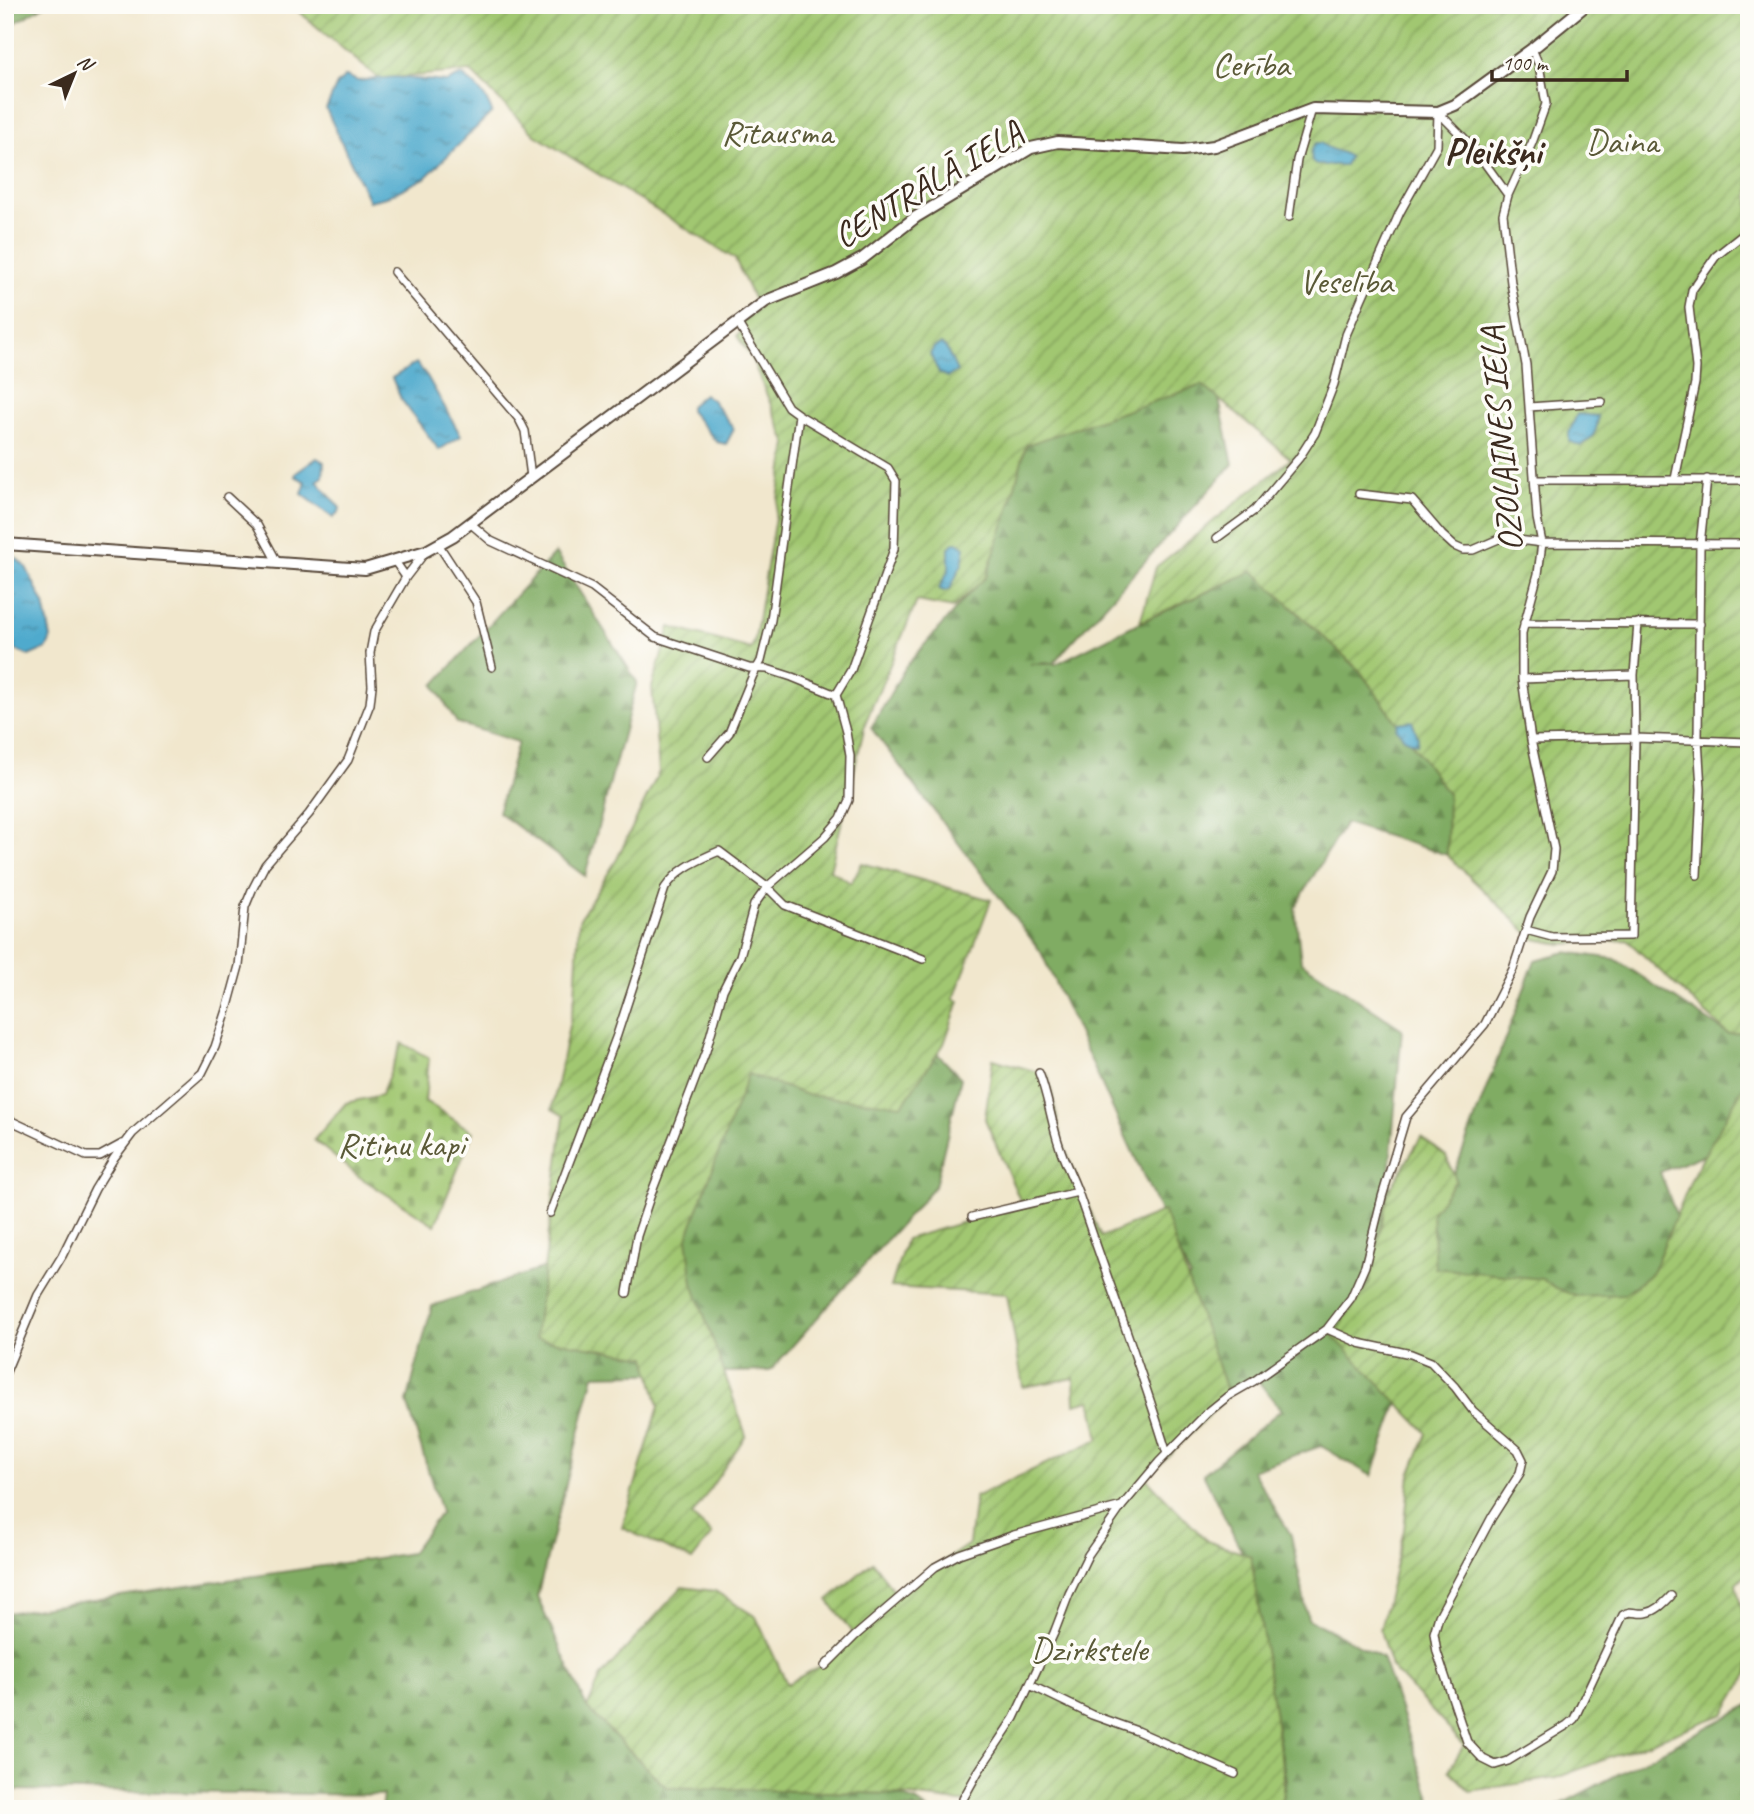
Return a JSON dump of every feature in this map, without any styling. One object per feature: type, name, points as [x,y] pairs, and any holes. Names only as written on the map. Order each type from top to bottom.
[{"type":"street","points":[[1438,112],[1455,105],[1532,49],[1586,5]]},
{"type":"street","name":"OZOLAINES IELA","points":[[962,1809],[963,1799],[1014,1718],[1088,1555],[1122,1506],[1167,1454],[1228,1396],[1254,1381],[1327,1329],[1351,1298],[1365,1266],[1406,1117],[1485,1024],[1513,969],[1526,930],[1552,871],[1554,849],[1531,740],[1522,679],[1524,623],[1538,574],[1542,542],[1537,517],[1526,365],[1511,283],[1503,214],[1508,195],[1532,143],[1546,104],[1539,65],[1532,49]]},
{"type":"street","points":[[1289,217],[1297,160],[1313,109]]},
{"type":"street","name":"CENTRĀLĀ IELA","points":[[5,544],[365,569],[426,551],[470,523],[766,300],[836,273],[862,259],[916,217],[1031,148],[1058,142],[1183,150],[1214,146],[1313,109],[1438,112]]},
{"type":"street","points":[[1438,112],[1473,147],[1508,195]]},
{"type":"street","points":[[1217,538],[1255,510],[1299,458],[1315,433],[1334,384],[1351,323],[1400,212],[1437,146],[1438,112]]},
{"type":"street","points":[[1675,479],[1695,383],[1696,367],[1689,307],[1692,290],[1717,257],[1749,230]]},
{"type":"street","points":[[394,272],[519,419],[525,431],[531,477]]},
{"type":"street","points":[[627,1293],[637,1236],[706,1051],[723,990],[740,956],[754,905],[767,887],[825,837],[841,818],[849,800],[850,756],[836,695],[851,670],[894,549],[896,481],[888,468],[788,407],[737,322]]},
{"type":"street","points":[[1529,407],[1602,402]]},
{"type":"street","points":[[708,757],[729,733],[761,661],[771,620],[799,415]]},
{"type":"street","points":[[1697,875],[1701,789],[1698,739],[1700,545],[1707,479]]},
{"type":"street","points":[[1534,480],[1749,480]]},
{"type":"street","points":[[1359,494],[1412,500],[1442,536],[1454,547],[1463,550],[1473,550],[1501,538],[1542,542],[1749,544]]},
{"type":"street","points":[[227,497],[257,524],[277,562]]},
{"type":"street","points":[[470,523],[491,541],[592,589],[655,637],[749,668],[767,668],[836,695]]},
{"type":"street","points":[[438,544],[476,602],[492,667]]},
{"type":"street","points":[[5,1374],[38,1295],[62,1256],[95,1189],[133,1133],[202,1073],[215,1047],[239,966],[249,899],[265,866],[317,804],[348,760],[370,704],[370,653],[374,632],[406,577],[426,551]]},
{"type":"street","points":[[394,560],[406,577]]},
{"type":"street","points":[[1524,623],[1700,624]]},
{"type":"street","points":[[1526,930],[1552,937],[1631,936],[1634,675],[1638,623]]},
{"type":"street","points":[[1522,679],[1634,675]]},
{"type":"street","points":[[1531,740],[1635,738],[1749,742]]},
{"type":"street","points":[[550,1213],[621,1023],[665,888],[673,876],[691,863],[719,852],[767,887],[785,905],[923,959]]},
{"type":"street","points":[[1039,1073],[1048,1095],[1058,1144],[1078,1192],[1097,1254],[1157,1418],[1167,1454]]},
{"type":"street","points":[[5,1118],[86,1156],[100,1156],[126,1142]]},
{"type":"street","points":[[972,1217],[1078,1192]]},
{"type":"street","points":[[1327,1329],[1359,1343],[1411,1354],[1431,1362],[1473,1411],[1518,1450],[1523,1460],[1520,1473],[1492,1517],[1439,1616],[1434,1633],[1437,1652],[1467,1742],[1483,1759],[1495,1765],[1508,1761],[1574,1719],[1623,1615],[1631,1611],[1644,1614],[1658,1608],[1671,1596]]},
{"type":"street","points":[[825,1666],[855,1636],[935,1567],[959,1553],[1122,1506]]},
{"type":"street","points":[[1030,1685],[1092,1715],[1137,1731],[1235,1774]]},
{"type":"green space","points":[[5,5],[45,5],[5,29]]},
{"type":"green space","points":[[291,5],[1749,5],[1749,1032],[1728,1034],[1627,940],[1561,944],[1534,939],[1447,855],[1448,794],[1360,671],[1253,571],[1140,622],[1156,567],[1291,459],[1202,385],[1026,445],[986,577],[953,608],[917,601],[866,721],[830,870],[851,883],[862,863],[991,900],[954,999],[959,1001],[944,1044],[902,1105],[807,1095],[748,1074],[687,1238],[693,1283],[746,1435],[692,1516],[712,1534],[692,1560],[622,1528],[659,1406],[646,1357],[535,1338],[564,1116],[552,1109],[575,996],[579,920],[617,859],[659,772],[652,687],[670,627],[751,649],[755,639],[787,444],[752,359],[737,336],[741,332],[737,322],[758,309],[735,259],[535,135],[470,71],[379,79]]},
{"type":"green space","points":[[1215,381],[1233,464],[1053,663],[1030,664],[1056,664],[1270,563],[1360,671],[1448,794],[1447,855],[1345,823],[1295,907],[1301,962],[1402,1029],[1388,1186],[1449,1187],[1535,960],[1566,952],[1615,959],[1728,1034],[1749,1032],[1749,1137],[1660,1172],[1719,1329],[1423,1331],[1372,1476],[1321,1446],[1252,1470],[1291,1535],[1308,1619],[1382,1657],[1434,1809],[1280,1809],[1286,1780],[1248,1564],[1203,1474],[1281,1410],[1255,1377],[1229,1392],[1209,1355],[1161,1317],[1190,1277],[1041,952],[871,728],[906,666],[988,572],[1026,445],[1098,418]]},
{"type":"green space","points":[[555,553],[637,682],[585,876],[498,812],[518,742],[457,723],[434,685]]},
{"type":"green space","points":[[925,1041],[961,1078],[935,1186],[770,1371],[594,1375],[537,1597],[587,1708],[666,1787],[894,1794],[917,1802],[927,1809],[381,1809],[383,1795],[5,1790],[5,1613],[411,1553],[441,1512],[407,1402],[432,1306],[602,1248],[744,1063]]},
{"type":"green space","name":"Ritiņu kapi","points":[[402,1043],[429,1058],[425,1101],[473,1132],[435,1225],[358,1176],[314,1140],[346,1103],[381,1095]]},
{"type":"green space","name":"Dzirkstele","points":[[993,1059],[1048,1075],[1062,1142],[1101,1237],[1164,1211],[1228,1396],[1146,1478],[1207,1541],[1251,1556],[1284,1778],[1281,1809],[967,1809],[967,1803],[894,1794],[666,1787],[587,1708],[601,1676],[682,1587],[715,1591],[756,1617],[787,1684],[822,1665],[853,1634],[828,1600],[873,1562],[896,1594],[969,1544],[975,1497],[1099,1439],[1091,1400],[1075,1404],[1074,1378],[1023,1387],[1007,1294],[891,1287],[906,1239],[1022,1205],[985,1119]]},
{"type":"green space","points":[[1744,1085],[1749,1089],[1749,1261],[1743,1285],[1749,1288],[1749,1571],[1736,1584],[1749,1641],[1749,1672],[1724,1714],[1556,1778],[1470,1791],[1449,1770],[1464,1745],[1391,1667],[1380,1630],[1404,1530],[1410,1475],[1427,1433],[1333,1336],[1369,1283],[1388,1193],[1421,1137],[1446,1156],[1456,1180],[1432,1212],[1435,1268],[1542,1279],[1556,1289],[1578,1296],[1624,1294],[1652,1273],[1694,1173]]},
{"type":"green space","points":[[1749,1705],[1749,1809],[1552,1809]]},
{"type":"water","points":[[462,75],[480,91],[492,112],[425,178],[386,197],[369,201],[326,109],[337,84],[346,76],[358,81],[394,77],[447,82]]},
{"type":"water","points":[[1316,143],[1349,157],[1345,165],[1316,165],[1312,162],[1311,154]]},
{"type":"water","points":[[941,344],[946,348],[957,371],[948,377],[939,373],[930,354],[934,347]]},
{"type":"water","points":[[416,363],[427,376],[461,436],[439,450],[401,399],[392,378]]},
{"type":"water","points":[[704,394],[712,400],[734,429],[726,444],[717,442],[690,411],[690,406]]},
{"type":"water","points":[[1577,414],[1598,416],[1594,434],[1580,446],[1569,441],[1569,433]]},
{"type":"water","points":[[317,458],[324,462],[323,477],[317,481],[340,508],[333,518],[302,494],[306,482],[295,476]]},
{"type":"water","points":[[958,542],[965,547],[962,564],[950,589],[944,591],[939,589],[949,569],[949,548]]},
{"type":"water","points":[[5,556],[14,556],[26,567],[44,604],[51,638],[47,648],[29,656],[5,642]]},
{"type":"water","points":[[1412,721],[1418,737],[1417,744],[1404,738],[1396,728],[1398,723]]},
{"type":"district","name":"Pleikšņi","points":[[1493,151]]},
{"type":"park label","name":"Cerība","points":[[1251,64]]},
{"type":"park label","name":"Rītausma","points":[[777,132]]},
{"type":"park label","name":"Daina","points":[[1622,141]]},
{"type":"park label","name":"Veselība","points":[[1346,281]]}]
